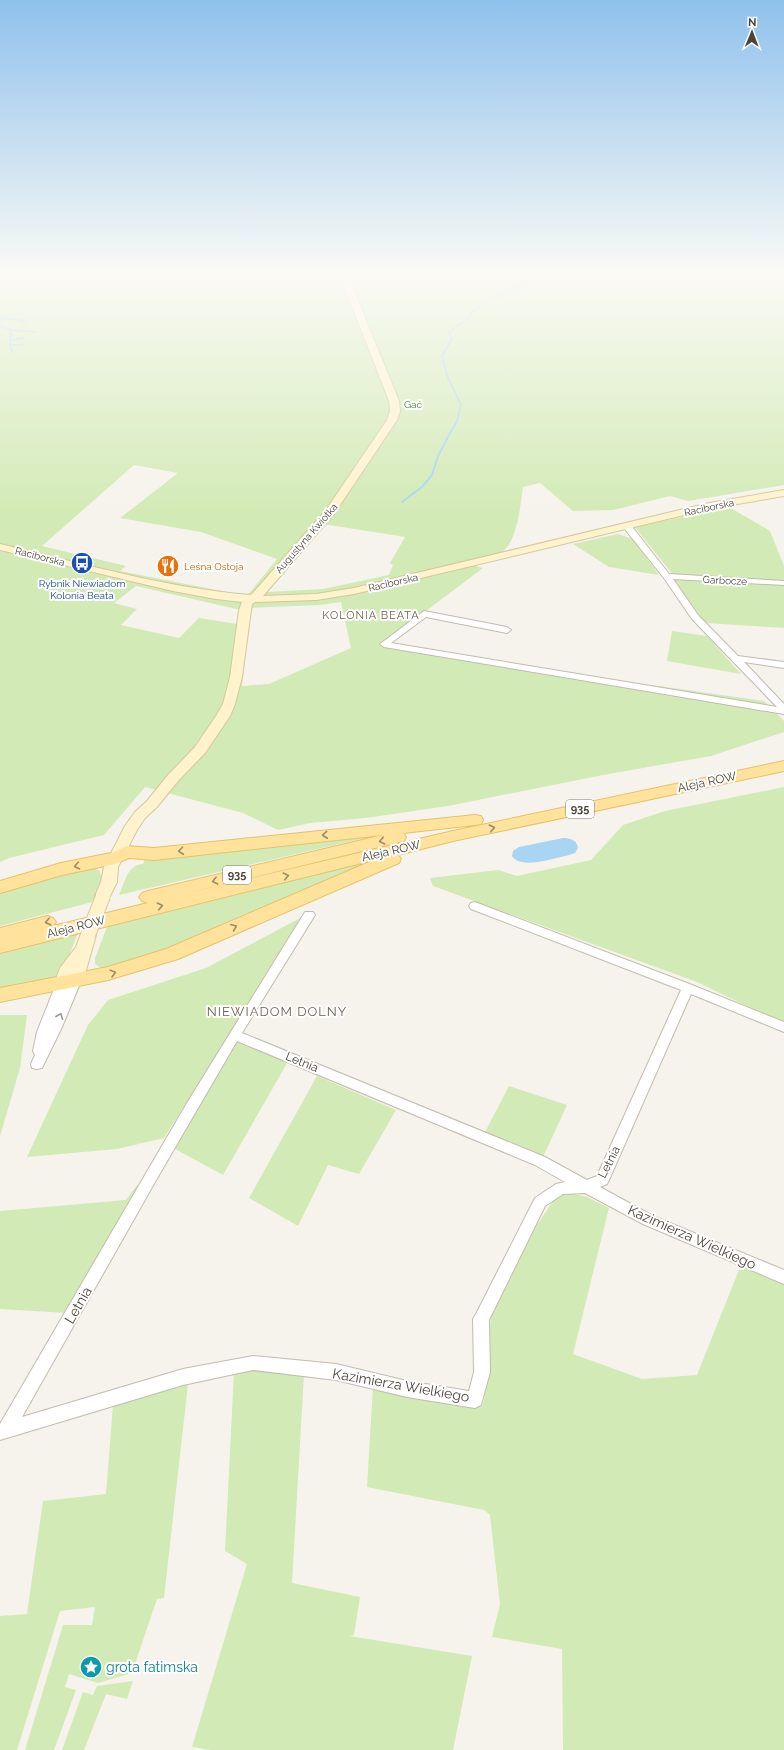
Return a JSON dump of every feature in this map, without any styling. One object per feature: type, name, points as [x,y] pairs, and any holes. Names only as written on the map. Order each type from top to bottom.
[{"type":"main road","name":"Aleja ROW","points":[[0,934],[264,868],[475,820],[784,756]]},
{"type":"main road","name":"Aleja ROW","points":[[0,946],[142,910],[453,836],[784,766]]},
{"type":"main road","points":[[0,887],[61,869],[121,855],[154,854],[475,820]]},
{"type":"main road","points":[[0,995],[105,975],[172,954],[391,860],[453,836]]},
{"type":"street","name":"Augustyna Kwiotka","points":[[251,600],[330,512],[392,420],[396,411],[394,401],[375,353]]},
{"type":"street","name":"Raciborska","points":[[0,547],[179,590],[251,600],[299,599],[354,591],[709,506],[784,493]]},
{"type":"street","points":[[627,526],[667,576],[695,616],[733,658],[784,710]]},
{"type":"street","name":"Garbocze","points":[[667,576],[784,583]]},
{"type":"street","points":[[68,982],[43,1032],[37,1064],[56,1027],[68,982],[68,968],[82,950],[106,889],[120,867],[121,855],[147,817],[152,804],[173,778],[200,750],[223,716],[229,704],[236,677],[245,610],[247,603],[251,600]]},
{"type":"street","points":[[507,630],[424,614],[384,644],[784,710]]},
{"type":"street","points":[[733,658],[784,665]]},
{"type":"street","points":[[475,906],[688,988],[784,1027]]},
{"type":"street","name":"Letnia","points":[[3,1431],[235,1035],[309,915]]},
{"type":"street","name":"Letnia","points":[[235,1035],[540,1161],[587,1187],[602,1180],[688,988]]},
{"type":"street","name":"Kazimierza Wielkiego","points":[[3,1431],[183,1377],[253,1363],[336,1372],[407,1389],[475,1400],[482,1372],[481,1319],[540,1202],[561,1188],[587,1187],[648,1220],[784,1277]]},
{"type":"green space","name":"Gać","points":[[0,353],[784,353],[784,485],[688,501],[670,496],[613,510],[573,511],[540,483],[523,487],[517,522],[511,541],[506,548],[501,552],[487,557],[462,562],[483,568],[381,645],[544,674],[597,681],[609,679],[764,701],[784,721],[784,732],[711,756],[603,775],[448,806],[366,818],[310,823],[278,830],[243,813],[145,787],[104,835],[9,858],[0,862]],"holes":[[[134,465],[178,473],[120,518],[201,532],[277,559],[247,596],[120,571],[126,566],[42,546]],[[323,524],[405,537],[390,563],[393,565],[389,575],[323,589],[266,592]],[[136,586],[241,610],[237,624],[199,618],[179,638],[121,625],[137,609],[114,603]],[[341,602],[351,648],[269,684],[242,686],[251,608],[319,605]]]},
{"type":"green space","points":[[729,507],[770,531],[784,566],[784,581],[673,575],[635,527]]},
{"type":"green space","points":[[618,534],[633,539],[659,575],[609,567],[573,544]]},
{"type":"green space","points":[[671,579],[784,585],[784,628],[706,623]]},
{"type":"green space","points":[[672,631],[707,636],[741,674],[667,661]]},
{"type":"green space","points":[[784,787],[784,1024],[697,982],[433,886],[430,878],[498,870],[517,876],[591,860],[623,825],[665,811]]},
{"type":"green space","points":[[408,828],[119,895],[127,875],[133,867],[143,864],[145,858]]},
{"type":"green space","points":[[393,855],[171,950],[108,969],[99,967],[95,964],[95,958],[107,927]]},
{"type":"green space","points":[[91,868],[99,870],[102,878],[92,902],[0,926],[0,891]]},
{"type":"green space","points":[[306,915],[164,1138],[117,1149],[27,1157],[88,1025],[108,1000],[206,968]]},
{"type":"green space","points":[[78,933],[60,979],[0,990],[0,954]]},
{"type":"green space","points":[[0,1015],[27,1015],[20,1068],[0,1136]]},
{"type":"green space","points":[[236,1040],[287,1060],[286,1065],[223,1175],[175,1149]]},
{"type":"green space","points":[[317,1076],[396,1110],[359,1174],[328,1165],[298,1226],[249,1198]]},
{"type":"green space","points":[[509,1086],[567,1105],[543,1157],[484,1134]]},
{"type":"green space","points":[[137,1185],[141,1186],[66,1313],[0,1309],[0,1211],[126,1200]]},
{"type":"green space","points":[[574,1194],[587,1197],[609,1208],[573,1354],[642,1379],[697,1375],[741,1265],[784,1285],[784,1750],[563,1750],[562,1649],[492,1637],[500,1604],[490,1515],[484,1510],[367,1487],[373,1387],[482,1407],[485,1396],[491,1316],[524,1245],[557,1195]]},
{"type":"green space","points":[[250,1369],[304,1374],[292,1583],[360,1597],[354,1635],[349,1636],[472,1656],[453,1750],[211,1750],[192,1747],[247,1564],[225,1551],[234,1372]]},
{"type":"green space","points":[[188,1384],[164,1598],[157,1599],[132,1673],[98,1683],[69,1674],[65,1687],[76,1690],[54,1750],[25,1750],[63,1625],[92,1625],[95,1607],[60,1611],[17,1750],[0,1750],[0,1616],[27,1614],[43,1501],[106,1494],[113,1405]]},
{"type":"green space","points":[[133,1681],[127,1699],[106,1694],[84,1750],[62,1750],[83,1692],[93,1695],[97,1686]]},
{"type":"water","points":[[563,838],[575,841],[578,848],[575,853],[530,863],[516,860],[512,856],[513,851],[519,847]]},
{"type":"waterway","points":[[444,353],[442,356],[448,378],[461,405],[457,421],[446,440]]},
{"type":"waterway","points":[[402,502],[422,487],[432,475],[438,456],[447,439]]},
{"type":"place","name":"Rybnik Niewiadom Kolonia Beata","points":[[82,563]]},
{"type":"place","name":"Leśna Ostoja","points":[[168,566]]},
{"type":"place","name":"grota fatimska","points":[[91,1667]]},
{"type":"district","name":"KOLONIA BEATA","points":[[371,615]]},
{"type":"district","name":"NIEWIADOM DOLNY","points":[[277,1011]]}]
